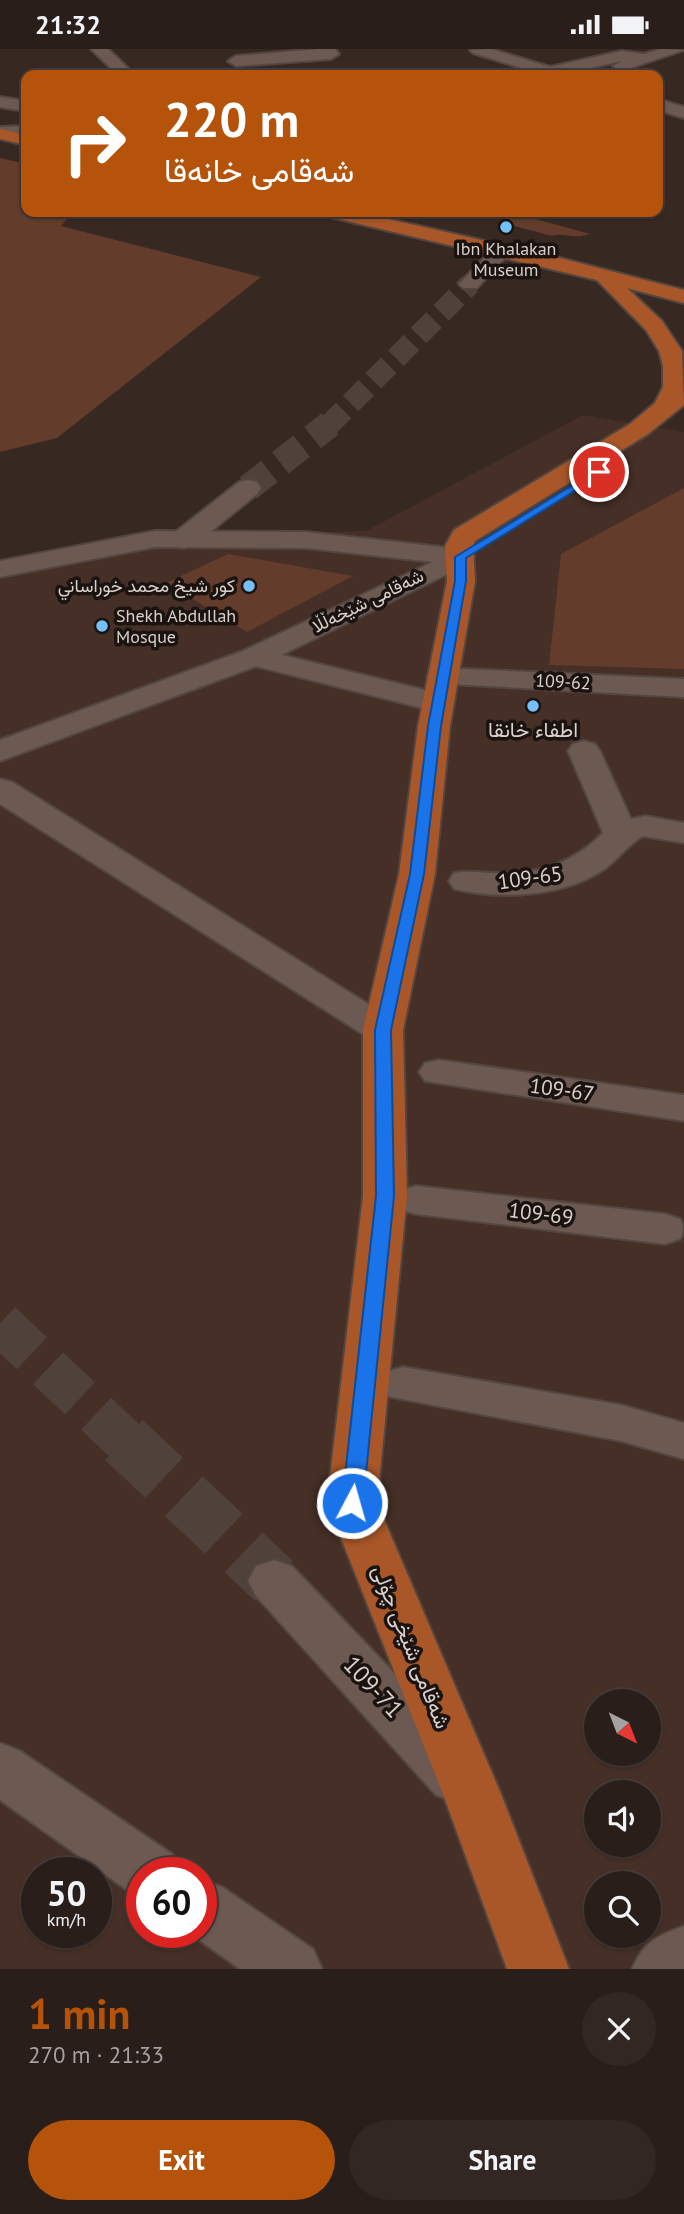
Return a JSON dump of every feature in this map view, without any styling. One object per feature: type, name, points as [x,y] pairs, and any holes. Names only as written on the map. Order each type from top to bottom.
[{"type":"main road","points":[[0,133],[21,139]]},
{"type":"main road","points":[[356,217],[684,297]]},
{"type":"main road","points":[[603,277],[643,313],[662,335],[674,359],[672,418]]},
{"type":"main road","points":[[632,284],[684,291]]},
{"type":"main road","points":[[460,557],[668,429],[684,393]]},
{"type":"main road","name":"شەقامی شێخی چۆلی","points":[[460,557],[461,581],[440,690],[417,874],[383,1030],[385,1196],[352,1503],[472,1794],[538,1969]]},
{"type":"street","points":[[99,49],[122,70]]},
{"type":"street","points":[[237,62],[331,54],[327,49]]},
{"type":"street","points":[[603,70],[677,49]]},
{"type":"street","points":[[478,50],[544,70]]},
{"type":"street","points":[[560,70],[622,56],[645,59]]},
{"type":"street","points":[[621,66],[649,70]]},
{"type":"street","points":[[0,93],[21,95]]},
{"type":"street","points":[[0,102],[21,105]]},
{"type":"street","points":[[663,106],[684,113]]},
{"type":"street","points":[[0,133],[21,131]]},
{"type":"street","points":[[470,283],[501,251]]},
{"type":"street","points":[[183,540],[248,488]]},
{"type":"street","name":"شەقامی شێخەڵڵا","points":[[0,569],[155,539],[306,540],[460,557]]},
{"type":"street","name":"شەقامی شێخەڵڵا","points":[[0,751],[254,657],[460,557]]},
{"type":"street","name":"109-62","points":[[254,657],[440,690],[684,688]]},
{"type":"street","points":[[584,751],[620,833],[634,827],[650,826],[684,833]]},
{"type":"street","points":[[0,789],[383,1030]]},
{"type":"street","name":"109-65","points":[[467,881],[503,886],[564,875],[593,860],[620,833]]},
{"type":"street","name":"109-67","points":[[439,1072],[684,1108]]},
{"type":"street","name":"109-69","points":[[416,1200],[665,1229]]},
{"type":"street","points":[[403,1384],[621,1423],[684,1441]]},
{"type":"street","name":"109-71","points":[[274,1581],[472,1794]]},
{"type":"street","points":[[0,1768],[129,1857]]},
{"type":"street","points":[[217,1918],[291,1969]]},
{"type":"street","points":[[663,1969],[684,1955]]},
{"type":"shaded area","points":[[0,158],[21,163],[21,217],[69,217],[61,226],[261,277],[57,438],[0,452]]},
{"type":"shaded area","points":[[515,217],[528,217],[590,234],[552,236],[500,222]]},
{"type":"shaded area","points":[[583,415],[684,432],[684,1969],[0,1969],[0,566],[139,535],[366,531]]},
{"type":"shaded area","points":[[684,488],[684,669],[549,665],[561,554]]},
{"type":"shaded area","points":[[228,554],[353,576],[247,632],[166,583]]},
{"type":"tunnel","points":[[330,424],[470,284]]},
{"type":"tunnel","points":[[248,488],[330,424]]},
{"type":"tunnel","points":[[0,1323],[126,1442]]},
{"type":"tunnel","points":[[124,1440],[274,1581]]},
{"type":"place","name":"Ibn Khalakan Museum","points":[[506,227]]},
{"type":"place","name":"كور شيخ محمد خوراساني","points":[[249,586]]},
{"type":"place","name":"Shekh Abdullah Mosque","points":[[102,626]]},
{"type":"place","name":"اطفاء خانقا","points":[[533,706]]},
{"type":"route","points":[[352,1503],[385,1196],[383,1030],[417,874],[434,726],[461,581],[460,557],[599,472]]}]
